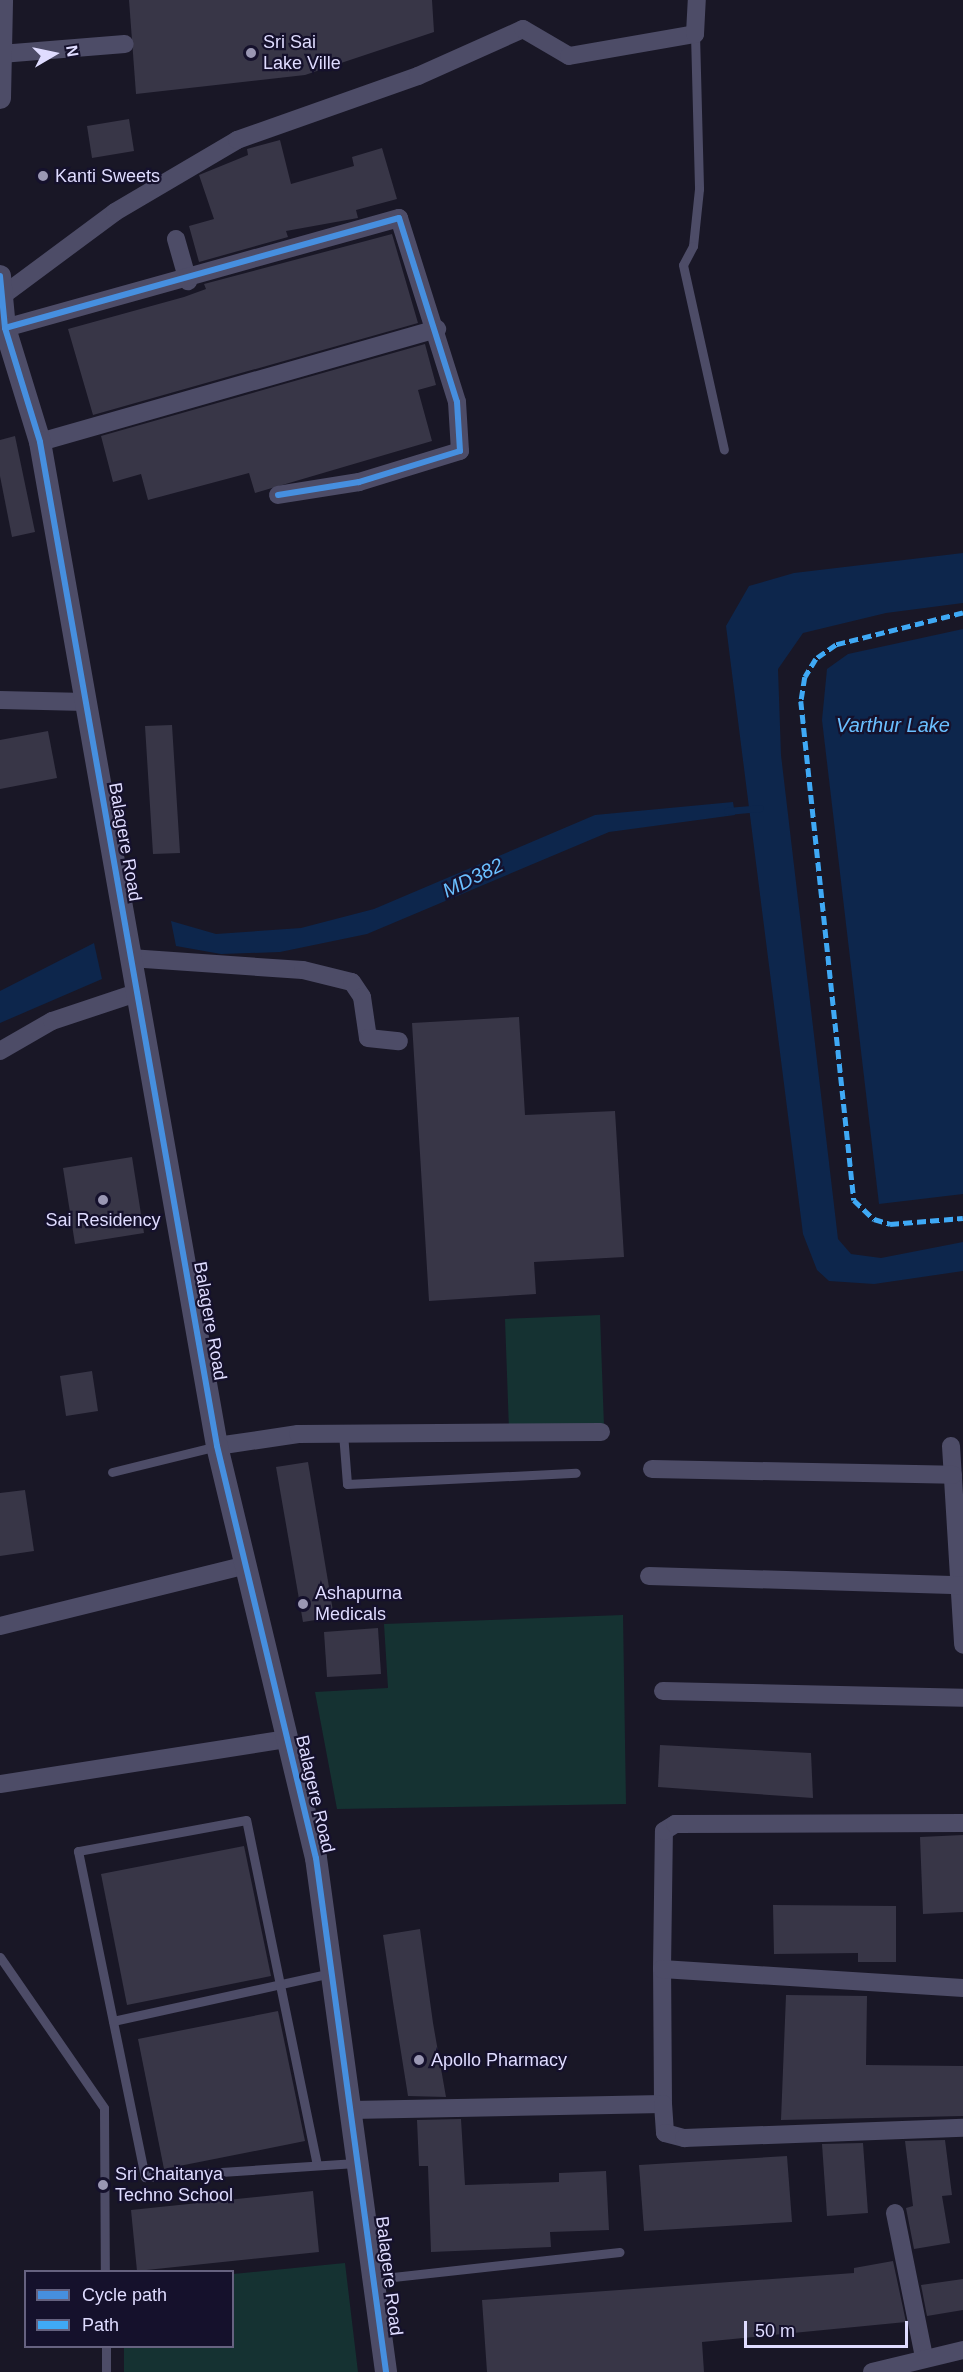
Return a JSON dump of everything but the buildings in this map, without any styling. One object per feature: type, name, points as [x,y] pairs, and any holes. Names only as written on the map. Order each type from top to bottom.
[{"type":"street","points":[[1,286],[115,212],[237,140],[418,76],[523,29],[569,56],[695,34],[697,0]]},
{"type":"street","points":[[0,98],[1,9]]},
{"type":"street","points":[[1,54],[125,44]]},
{"type":"street","points":[[5,328],[188,281],[399,218],[437,328],[457,402],[460,451],[359,482],[278,495]]},
{"type":"street","points":[[176,239],[188,281]]},
{"type":"street","name":"Balagere Road","points":[[1,286],[5,328],[40,442],[217,1446],[243,1566],[316,1858],[386,2372]]},
{"type":"street","points":[[40,442],[437,328]]},
{"type":"street","points":[[0,700],[86,702]]},
{"type":"street","points":[[130,958],[303,970],[352,982],[362,997],[368,1038],[399,1041]]},
{"type":"street","points":[[0,1051],[52,1021],[136,993]]},
{"type":"street","points":[[217,1446],[298,1434],[601,1432]]},
{"type":"street","points":[[951,1446],[963,1645]]},
{"type":"street","points":[[652,1469],[953,1475]]},
{"type":"street","points":[[0,1626],[243,1566]]},
{"type":"street","points":[[649,1576],[960,1585]]},
{"type":"street","points":[[663,1691],[963,1698]]},
{"type":"street","points":[[0,1784],[286,1739]]},
{"type":"street","points":[[963,1823],[675,1824],[664,1831],[662,1969],[663,2104],[665,2133],[670,2137],[963,2128]]},
{"type":"street","points":[[662,1969],[963,1988]]},
{"type":"street","points":[[351,2110],[663,2104]]},
{"type":"street","points":[[895,2212],[924,2357]]},
{"type":"street","points":[[872,2372],[924,2357],[963,2350]]},
{"type":"lane","points":[[695,34],[699,189],[693,246],[683,265],[724,450]]},
{"type":"lane","points":[[343,1433],[347,1484],[576,1473]]},
{"type":"lane","points":[[112,1472],[217,1446]]},
{"type":"lane","points":[[316,2165],[246,1820],[78,1851],[145,2177],[316,2165],[358,2162]]},
{"type":"lane","points":[[0,1957],[104,2108],[105,2270]]},
{"type":"lane","points":[[113,2020],[279,1986],[332,1972]]},
{"type":"lane","points":[[375,2279],[620,2253]]},
{"type":"lane","points":[[106,2348],[106,2372]]},
{"type":"green space","points":[[600,1315],[604,1427],[509,1430],[505,1319]]},
{"type":"green space","points":[[623,1615],[626,1804],[337,1809],[315,1692],[388,1688],[384,1624]]},
{"type":"green space","points":[[345,2263],[358,2372],[124,2372],[124,2348],[234,2348],[234,2274]]},
{"type":"water","points":[[963,553],[963,603],[886,613],[803,633],[778,669],[781,755],[838,1239],[851,1254],[881,1258],[963,1242],[963,1271],[874,1284],[829,1281],[817,1270],[803,1234],[726,626],[749,586],[794,573]]},
{"type":"water","name":"Varthur Lake","points":[[963,629],[963,1194],[879,1204],[822,720],[827,669],[848,654]]},
{"type":"water","points":[[733,802],[735,815],[609,832],[367,934],[280,952],[221,954],[176,946],[171,921],[216,934],[301,928],[374,909],[595,815]]},
{"type":"water","points":[[94,943],[102,979],[0,1023],[0,991]]},
{"type":"waterway","name":"MD382","points":[[727,811],[760,808]]},
{"type":"marked path","points":[[963,613],[836,645],[816,659],[805,677],[801,701],[854,1200],[874,1219],[890,1224],[963,1218]]},
{"type":"cycle path","points":[[5,328],[399,218],[457,402],[460,451],[359,482],[278,495]]},
{"type":"cycle path","points":[[0,276],[5,328],[40,442],[217,1446],[316,1858],[386,2372]]},
{"type":"place","name":"Sri Sai Lake Ville","points":[[251,53]]},
{"type":"place","name":"Kanti Sweets","points":[[43,176]]},
{"type":"place","name":"Sai Residency","points":[[103,1200]]},
{"type":"place","name":"Ashapurna Medicals","points":[[303,1604]]},
{"type":"place","name":"Apollo Pharmacy","points":[[419,2060]]},
{"type":"place","name":"Sri Chaitanya Techno School","points":[[103,2185]]}]
